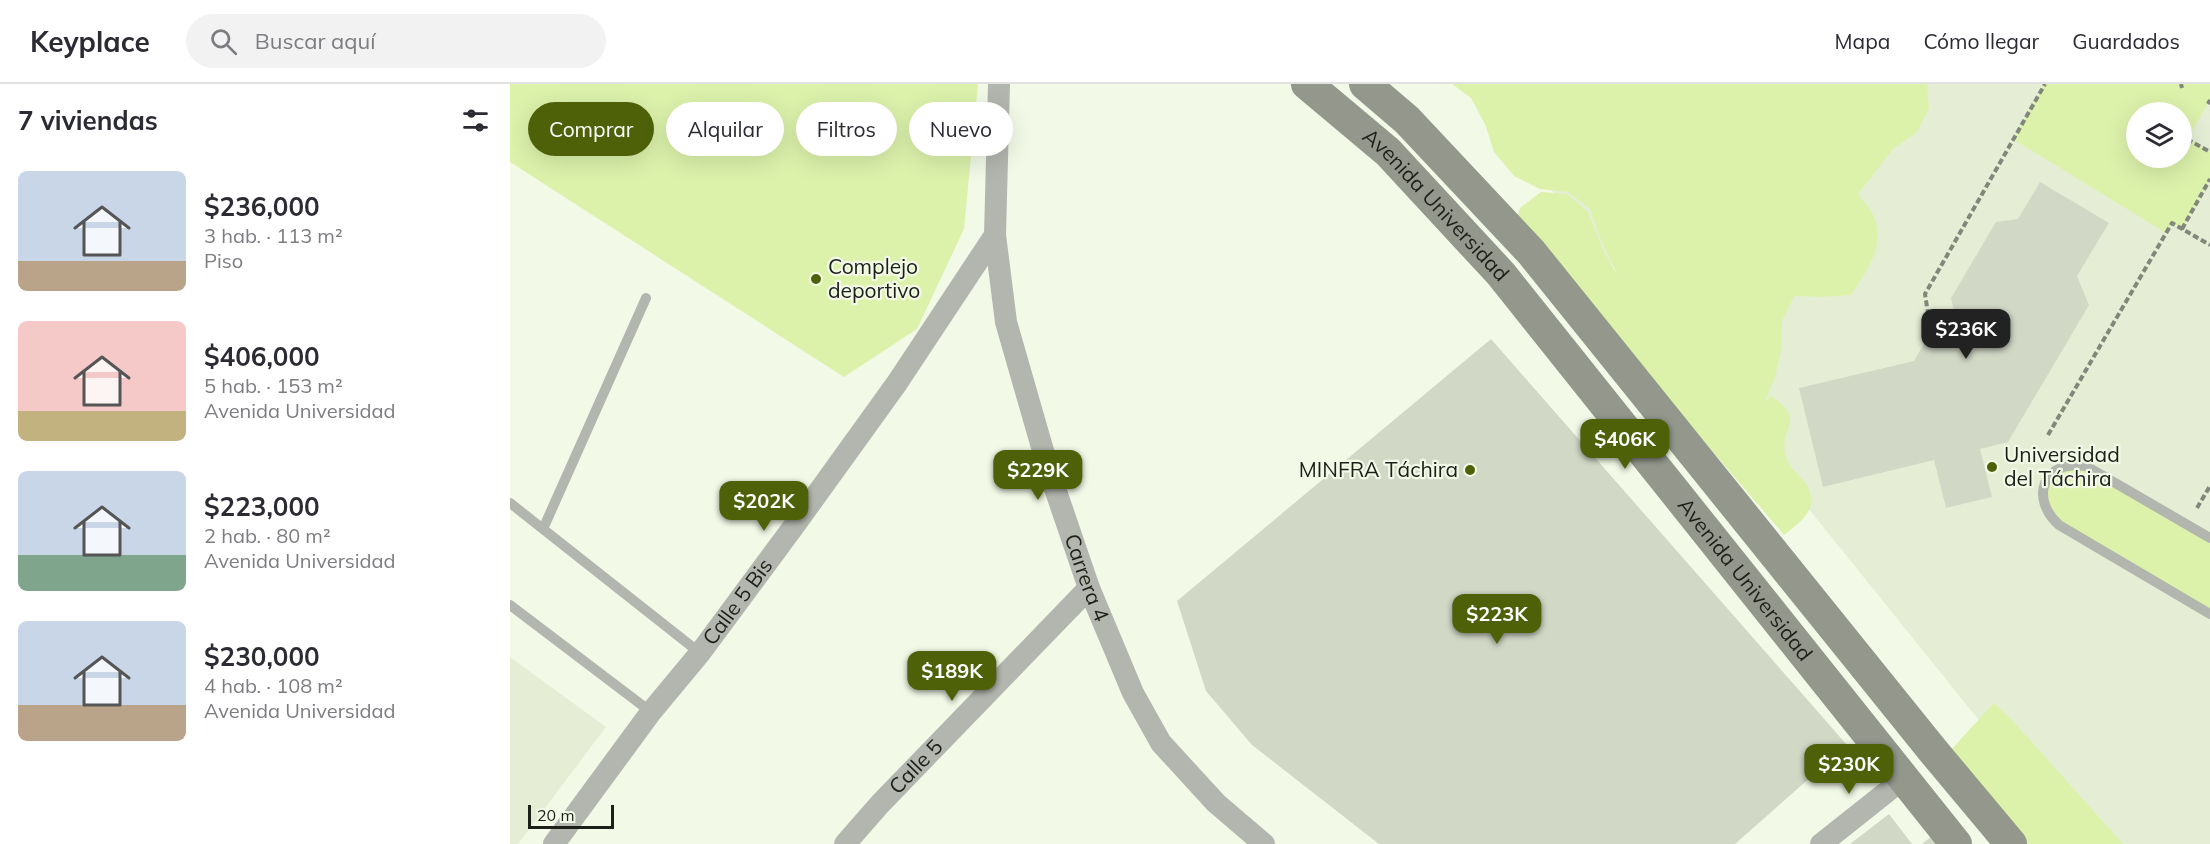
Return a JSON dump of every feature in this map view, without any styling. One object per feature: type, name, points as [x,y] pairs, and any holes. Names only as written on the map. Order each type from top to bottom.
[{"type":"street","name":"Carrera 4","points":[[999,84],[995,235],[1006,322],[1048,468],[1089,588],[1132,693],[1161,742],[1215,802],[1264,844]]},
{"type":"street","name":"Avenida Universidad","points":[[1307,84],[1388,153],[1501,274],[1956,844]]},
{"type":"street","name":"Avenida Universidad","points":[[1365,84],[1407,120],[1532,252],[1934,753],[2011,844]]},
{"type":"street","name":"Calle 5 Bis","points":[[554,844],[651,712],[700,653],[897,383],[995,235]]},
{"type":"street","name":"Calle 5","points":[[845,844],[880,804],[1089,588]]},
{"type":"street","points":[[1821,844],[1903,779]]},
{"type":"lane","points":[[543,529],[646,298]]},
{"type":"lane","points":[[2210,538],[2086,466],[2068,465],[2055,470],[2047,480],[2042,494],[2049,516],[2059,525],[2210,614]]},
{"type":"lane","points":[[510,503],[700,653]]},
{"type":"lane","points":[[510,605],[651,712]]},
{"type":"path","points":[[1930,333],[1925,294],[2045,84]]},
{"type":"path","points":[[2192,141],[2210,152]]},
{"type":"path","points":[[2182,229],[2210,179]]},
{"type":"path","points":[[2048,435],[2172,223],[2210,245]]},
{"type":"path","points":[[2194,514],[2210,486]]},
{"type":"shaded area","name":"Universidad del Táchira","points":[[1459,84],[2210,84],[2210,844],[2073,844],[1990,734],[1559,199]]},
{"type":"shaded area","points":[[510,657],[606,727],[518,844],[510,844]]},
{"type":"green space","name":"Complejo deportivo","points":[[510,84],[978,84],[976,102],[909,102],[909,156],[971,156],[964,229],[917,329],[844,377],[510,162]]},
{"type":"green space","points":[[1452,84],[1927,84],[1929,109],[1916,133],[1893,149],[1858,194],[1873,214],[1878,238],[1873,258],[1863,277],[1851,295],[1794,296],[1782,321],[1781,350],[1775,377],[1765,402],[1771,396],[1788,412],[1790,418],[1784,447],[1786,457],[1806,484],[1811,496],[1810,509],[1784,535],[1534,242],[1517,218],[1520,208],[1541,192],[1567,194],[1588,212],[1604,252],[1617,274],[1600,238],[1590,209],[1568,192],[1540,189],[1514,176],[1494,152],[1485,124],[1471,98]]},
{"type":"green space","points":[[2045,84],[2210,84],[2210,100],[2192,131],[2192,102],[2126,102],[2126,168],[2192,168],[2192,141],[2210,152],[2210,179],[2182,229],[2172,223],[2166,233],[2013,139]]},
{"type":"green space","points":[[2069,469],[2093,472],[2210,541],[2210,609],[2062,522],[2051,507],[2048,492],[2053,479]]},
{"type":"green space","points":[[1994,703],[2012,720],[2123,844],[2027,844],[1949,752]]},
{"type":"building","points":[[2040,182],[2109,223],[2077,276],[2089,305],[2008,442],[1980,449],[1992,497],[1946,508],[1934,460],[1823,487],[1799,388],[1914,361],[1932,330],[1947,339],[1957,323],[1951,298],[1996,222],[2018,219]]},
{"type":"building","name":"MINFRA Táchira","points":[[1491,339],[1847,745],[1735,844],[1379,844],[1252,745],[1206,691],[1177,601]]},
{"type":"building","points":[[1889,814],[1912,844],[1850,844]]},
{"type":"building","points":[[1932,836],[1938,844],[1922,844]]},
{"type":"place","name":"Complejo deportivo","points":[[816,279]]},
{"type":"place","name":"Universidad del Táchira","points":[[1992,467]]},
{"type":"place","name":"MINFRA Táchira","points":[[1470,470]]}]
